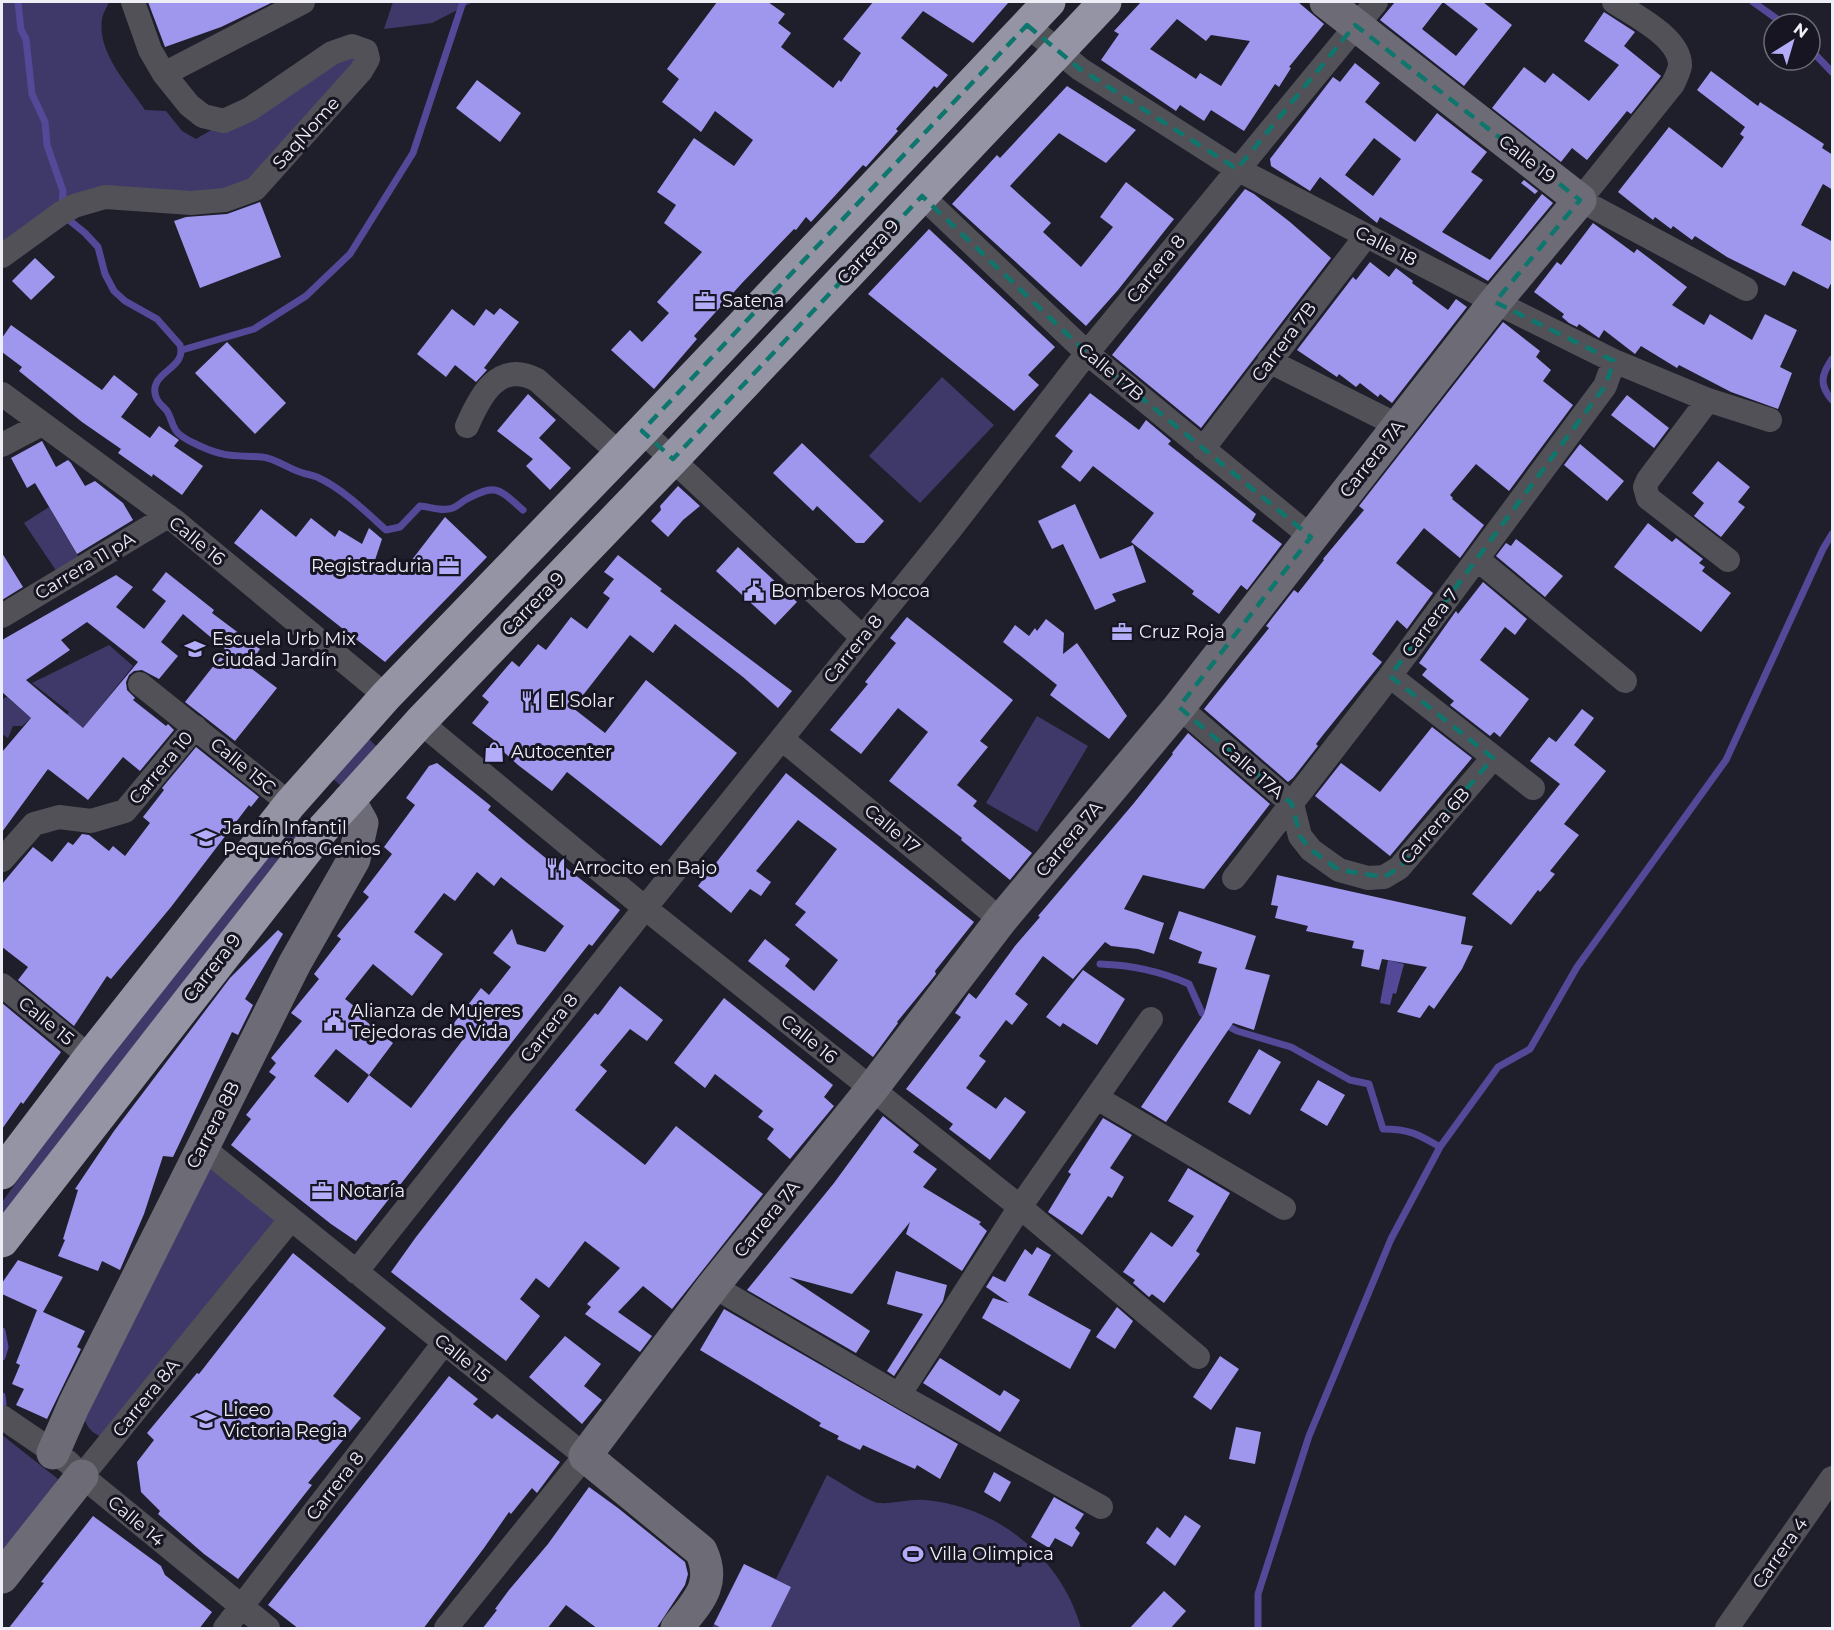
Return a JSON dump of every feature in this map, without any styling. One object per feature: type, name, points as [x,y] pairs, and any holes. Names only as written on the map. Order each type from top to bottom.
[{"type":"highway","points":[[2,1173],[90,1057],[290,804],[386,696],[642,431],[1049,2]]},
{"type":"highway","name":"Carrera 9","points":[[2,1241],[321,830],[420,722],[673,459],[1105,2]]},
{"type":"street","points":[[133,2],[150,50],[164,74],[303,2]]},
{"type":"street","name":"Calle 19","points":[[1326,2],[1365,14],[1580,201],[1746,289]]},
{"type":"street","name":"Carrera 7A","points":[[446,1629],[585,1456],[714,1286],[871,1089],[1001,920],[1179,707],[1496,302],[1673,84],[1680,66],[1675,46],[1656,29],[1614,2]]},
{"type":"street","name":"Carrera 8","points":[[356,1272],[949,531],[1087,353],[1365,14]]},
{"type":"street","name":"Calle 18","points":[[1027,25],[1080,69],[1237,169],[1614,361],[1708,400],[1770,420]]},
{"type":"street","name":"SaqNome","points":[[2,256],[67,210],[105,197],[190,203],[225,200],[255,189],[361,71],[368,59],[366,51],[352,46],[332,53],[250,109],[224,121],[203,116],[189,105],[164,74]]},
{"type":"street","name":"Calle 17B","points":[[922,196],[1087,353],[1311,537]]},
{"type":"street","name":"Carrera 7B","points":[[1203,449],[1366,236]]},
{"type":"street","points":[[1269,361],[1399,426]]},
{"type":"street","name":"Carrera 7","points":[[1234,878],[1390,676],[1605,386],[1614,361]]},
{"type":"street","points":[[467,426],[481,396],[488,387],[505,376],[517,373],[528,375],[537,380],[620,454]]},
{"type":"street","name":"Calle 16","points":[[2,394],[168,516],[386,696]]},
{"type":"street","points":[[1708,400],[1648,480],[1645,492],[1648,498],[1728,560]]},
{"type":"street","points":[[2,445],[42,424]]},
{"type":"street","points":[[642,431],[862,637]]},
{"type":"street","name":"Carrera 11 pA","points":[[2,616],[168,516]]},
{"type":"street","points":[[1477,559],[1625,681]]},
{"type":"street","points":[[1390,676],[1533,788]]},
{"type":"street","name":"Calle 15C","points":[[140,684],[290,804]]},
{"type":"street","name":"Calle 17A","points":[[1179,707],[1292,804],[1300,836],[1311,850],[1339,870],[1368,878]]},
{"type":"street","name":"Calle 16","points":[[420,722],[645,908],[1020,1207],[1198,1357]]},
{"type":"street","name":"Carrera 10","points":[[2,860],[34,824],[59,817],[91,821],[125,812],[195,727]]},
{"type":"street","name":"Calle 17","points":[[782,739],[1001,920]]},
{"type":"street","name":"Carrera 6B","points":[[1368,878],[1384,877],[1399,868],[1493,758]]},
{"type":"street","name":"Carrera 8B","points":[[53,1453],[74,1405],[295,963],[354,860],[362,822],[349,800]]},
{"type":"street","name":"Calle 15","points":[[2,985],[90,1057]]},
{"type":"street","points":[[899,1395],[1020,1207],[1151,1019]]},
{"type":"street","points":[[1097,1098],[1284,1208]]},
{"type":"street","name":"Calle 15","points":[[202,1147],[702,1551],[708,1566],[708,1576],[700,1597],[677,1629]]},
{"type":"street","name":"Carrera 8A","points":[[2,1577],[291,1219]]},
{"type":"street","points":[[714,1286],[899,1395],[1101,1507]]},
{"type":"street","name":"Carrera 8","points":[[225,1629],[444,1343]]},
{"type":"street","name":"Calle 14","points":[[2,1417],[68,1462],[268,1629]]},
{"type":"street","name":"Carrera 4","points":[[1727,1629],[1833,1478]]},
{"type":"highlighted area","points":[[1027,25],[1080,69],[1237,169],[1355,25],[1580,200],[1495,302],[1614,361],[1605,386],[1390,676],[1493,758],[1399,868],[1384,877],[1339,870],[1311,850],[1300,836],[1292,804],[1179,707],[1311,537],[1087,353],[922,196],[673,459],[642,431]]},
{"type":"shaded area","points":[[2,2],[109,2],[103,17],[102,32],[104,44],[115,68],[145,110],[166,111],[182,131],[196,139],[343,52],[361,59],[255,180],[196,196],[136,191],[2,249]]},
{"type":"shaded area","points":[[393,2],[473,2],[432,23],[384,29]]},
{"type":"shaded area","points":[[942,377],[994,425],[920,503],[869,456]]},
{"type":"shaded area","points":[[49,507],[79,558],[57,572],[24,523]]},
{"type":"shaded area","points":[[109,645],[133,666],[49,771],[33,757],[69,712],[32,683]]},
{"type":"shaded area","points":[[7,697],[31,718],[22,726],[13,726],[8,738],[2,734],[2,699]]},
{"type":"shaded area","points":[[1037,716],[1088,746],[1037,832],[986,803]]},
{"type":"shaded area","points":[[367,737],[377,747],[341,786],[330,776]]},
{"type":"shaded area","points":[[285,825],[298,834],[110,1077],[2,1226],[2,1202],[99,1068]]},
{"type":"shaded area","points":[[1388,960],[1404,964],[1396,994],[1393,993],[1390,1005],[1380,1003]]},
{"type":"shaded area","points":[[203,1153],[287,1220],[104,1438],[92,1431],[85,1421]]},
{"type":"shaded area","points":[[2,1435],[58,1479],[29,1527],[2,1561]]},
{"type":"shaded area","name":"Villa Olimpica","points":[[827,1475],[875,1502],[925,1500],[952,1504],[1001,1525],[1023,1540],[1059,1579],[1072,1603],[1081,1628],[712,1628],[744,1564],[776,1579]]},
{"type":"building","points":[[148,2],[273,2],[221,27],[165,47]]},
{"type":"building","points":[[717,2],[768,2],[785,14],[778,23],[791,33],[781,47],[833,88],[839,80],[841,82],[861,53],[843,39],[873,2],[1009,2],[973,43],[923,11],[901,38],[948,75],[937,88],[934,86],[866,167],[863,165],[811,222],[806,217],[796,230],[794,229],[743,282],[694,336],[697,339],[654,389],[611,350],[630,330],[642,342],[669,313],[657,302],[702,252],[664,223],[676,205],[657,192],[694,138],[734,166],[753,140],[715,111],[701,132],[662,102],[679,79],[667,69]]},
{"type":"building","points":[[1141,2],[1298,2],[1324,24],[1289,67],[1291,68],[1279,87],[1275,84],[1244,131],[1211,110],[1204,121],[1180,105],[1176,111],[1101,60],[1119,34],[1114,31]],"holes":[[[1177,19],[1206,41],[1211,35],[1250,41],[1221,86],[1200,73],[1196,79],[1150,49]]]},
{"type":"building","points":[[1395,2],[1443,2],[1483,2],[1512,25],[1464,86],[1380,20]],"holes":[[[1443,2],[1478,29],[1456,56],[1422,29]]]},
{"type":"building","points":[[1604,12],[1635,32],[1624,46],[1661,76],[1631,114],[1627,111],[1587,160],[1572,148],[1561,162],[1492,108],[1524,67],[1545,83],[1553,73],[1589,101],[1619,65],[1584,41]]},
{"type":"building","points":[[1355,63],[1380,83],[1365,102],[1415,142],[1437,113],[1487,152],[1471,172],[1483,180],[1442,232],[1490,260],[1542,194],[1553,203],[1488,281],[1380,217],[1377,223],[1320,177],[1310,191],[1271,166],[1270,159],[1333,77],[1340,82]],"holes":[[[1374,138],[1401,159],[1373,196],[1345,175]]]},
{"type":"building","points":[[1711,71],[1758,106],[1760,102],[1824,144],[1822,148],[1833,155],[1833,190],[1823,184],[1801,225],[1833,242],[1833,280],[1828,289],[1793,271],[1785,286],[1727,257],[1695,236],[1692,240],[1673,226],[1671,229],[1655,217],[1653,220],[1618,192],[1669,127],[1722,168],[1744,137],[1740,134],[1745,127],[1697,90]]},
{"type":"building","points":[[477,80],[521,113],[500,142],[456,108]]},
{"type":"building","points":[[1067,86],[1136,130],[1106,163],[1059,133],[1010,186],[1051,223],[1043,232],[1081,267],[1113,227],[1100,217],[1126,182],[1174,219],[1118,290],[1086,326],[952,204],[997,155],[1000,158]]},
{"type":"building","points":[[1524,180],[1538,191],[1535,194],[1521,183]]},
{"type":"building","points":[[1245,189],[1290,222],[1331,258],[1201,428],[1112,355]]},
{"type":"building","points":[[260,202],[281,257],[200,288],[174,221],[186,217],[227,214]]},
{"type":"building","points":[[1593,223],[1634,253],[1637,249],[1687,287],[1672,305],[1704,325],[1710,314],[1752,340],[1765,314],[1797,330],[1780,367],[1792,373],[1778,409],[1731,392],[1679,365],[1677,368],[1641,346],[1635,354],[1604,330],[1599,338],[1579,324],[1577,327],[1569,323],[1562,317],[1564,314],[1534,292],[1557,262],[1561,265]]},
{"type":"building","points":[[929,229],[1055,347],[1028,375],[1039,385],[1014,411],[868,294]]},
{"type":"building","points":[[35,258],[55,277],[31,300],[12,281]]},
{"type":"building","points":[[1370,262],[1389,277],[1396,268],[1448,310],[1456,299],[1467,307],[1392,403],[1380,394],[1378,397],[1360,383],[1356,387],[1339,374],[1337,377],[1297,350],[1353,277],[1356,280]]},
{"type":"building","points":[[500,308],[519,322],[484,368],[487,370],[476,382],[455,365],[446,377],[417,354],[452,309],[474,326],[486,309],[494,315]]},
{"type":"building","points":[[1503,322],[1540,351],[1536,357],[1551,370],[1543,381],[1573,405],[1509,491],[1476,464],[1450,495],[1484,525],[1460,558],[1424,528],[1396,563],[1433,593],[1407,629],[1397,620],[1372,654],[1382,662],[1288,782],[1204,709],[1269,628],[1266,626],[1294,590],[1298,593],[1364,510],[1359,506]]},
{"type":"building","points":[[11,325],[102,390],[114,375],[138,394],[121,417],[150,438],[159,426],[179,440],[174,446],[203,466],[182,495],[118,453],[121,449],[82,422],[19,371],[22,367],[2,352],[2,338]]},
{"type":"building","points":[[227,342],[286,403],[255,434],[195,373]]},
{"type":"building","points":[[1090,393],[1139,430],[1146,420],[1171,441],[1168,444],[1256,514],[1252,521],[1282,544],[1247,590],[1241,585],[1219,614],[1192,594],[1194,591],[1131,542],[1154,513],[1093,466],[1080,482],[1061,467],[1073,451],[1055,436]]},
{"type":"building","points":[[528,394],[556,420],[539,438],[571,468],[550,490],[526,466],[533,459],[497,431]]},
{"type":"building","points":[[1627,395],[1669,428],[1654,448],[1611,415]]},
{"type":"building","points":[[42,441],[56,467],[68,460],[85,486],[95,481],[123,503],[133,520],[77,554],[35,483],[27,488],[11,458]]},
{"type":"building","points":[[802,443],[884,521],[864,543],[856,543],[817,506],[813,511],[773,473]]},
{"type":"building","points":[[1580,444],[1624,481],[1607,501],[1564,465]]},
{"type":"building","points":[[1718,461],[1750,487],[1738,502],[1745,507],[1721,537],[1694,516],[1704,503],[1692,493]]},
{"type":"building","points":[[678,486],[700,506],[668,537],[651,521],[661,510],[660,506]]},
{"type":"building","points":[[1075,504],[1100,559],[1133,545],[1146,582],[1112,594],[1116,601],[1095,610],[1063,544],[1052,549],[1038,521]]},
{"type":"building","points":[[261,509],[296,537],[311,518],[335,537],[339,530],[362,544],[369,528],[382,539],[375,560],[404,570],[445,517],[487,557],[385,662],[234,543]]},
{"type":"building","points":[[1648,523],[1672,542],[1676,538],[1703,559],[1699,563],[1705,567],[1702,571],[1731,593],[1701,632],[1614,567]]},
{"type":"building","points":[[1516,539],[1563,576],[1545,597],[1496,556],[1506,543],[1511,546]]},
{"type":"building","points":[[738,547],[797,602],[775,625],[716,571]]},
{"type":"building","points":[[2,553],[23,587],[2,600]]},
{"type":"building","points":[[618,555],[662,589],[660,591],[792,691],[778,708],[743,677],[675,624],[653,653],[630,635],[573,708],[605,733],[646,680],[737,753],[661,846],[567,772],[552,791],[518,765],[493,742],[494,740],[472,723],[489,702],[482,696],[512,661],[519,667],[538,644],[546,650],[571,617],[587,629],[610,598],[603,593],[614,579],[604,572]]},
{"type":"building","points":[[166,572],[214,610],[212,613],[260,649],[248,666],[277,688],[235,741],[185,702],[226,650],[183,614],[161,642],[178,656],[159,679],[142,670],[134,671],[126,682],[127,690],[135,698],[133,700],[174,730],[140,771],[123,757],[88,800],[48,769],[2,832],[2,752],[31,718],[2,692],[2,640],[116,575],[133,587],[116,607],[144,629],[166,601],[152,590]],"holes":[[[87,622],[138,662],[83,728],[26,680],[70,650],[61,640]]]},
{"type":"building","points":[[1483,582],[1527,619],[1515,635],[1505,627],[1480,660],[1529,699],[1500,737],[1494,732],[1490,736],[1450,705],[1454,701],[1422,675],[1427,669],[1419,663],[1456,611],[1458,614]]},
{"type":"building","points":[[907,617],[1013,700],[980,741],[988,747],[957,785],[977,801],[973,806],[1032,853],[1010,880],[961,840],[962,838],[889,781],[928,732],[898,708],[861,754],[830,730],[868,684],[865,682],[896,643],[890,638]]},
{"type":"building","points":[[1046,619],[1064,633],[1063,654],[1077,643],[1127,716],[1109,739],[1050,695],[1057,685],[1003,642],[1015,625],[1029,636],[1035,628],[1037,631]]},
{"type":"building","points":[[1582,709],[1594,718],[1574,745],[1606,771],[1564,824],[1579,835],[1550,871],[1555,874],[1540,892],[1538,890],[1511,925],[1472,894],[1560,784],[1530,761],[1549,737],[1556,742]]},
{"type":"building","points":[[1432,727],[1472,758],[1390,856],[1315,796],[1341,763],[1380,792]]},
{"type":"building","points":[[1188,733],[1270,804],[1204,889],[1143,875],[1124,909],[1164,923],[1154,954],[1138,949],[1111,946],[1105,942],[1073,979],[1043,956],[1015,994],[1028,1004],[1012,1025],[1006,1020],[979,1056],[986,1061],[966,1088],[996,1109],[1005,1097],[1026,1112],[990,1160],[949,1129],[953,1124],[906,1089],[961,1017],[955,1013],[969,993],[976,999],[1015,946],[1040,917],[1038,916],[1134,803]]},
{"type":"building","points":[[196,747],[259,797],[251,807],[249,805],[171,907],[111,979],[107,976],[74,1026],[18,980],[28,967],[2,947],[2,884],[33,847],[52,862],[68,842],[73,845],[82,834],[89,835],[109,851],[113,846],[125,856],[150,823],[143,817],[164,790],[162,788]]},
{"type":"building","points":[[437,763],[491,806],[488,810],[553,864],[556,860],[620,910],[592,946],[589,944],[356,1241],[231,1145],[251,1119],[246,1115],[276,1077],[269,1072],[276,1063],[271,1058],[302,1021],[291,1013],[319,979],[314,974],[341,939],[337,936],[369,897],[363,892],[392,854],[384,847],[415,805],[406,798],[429,766]],"holes":[[[477,872],[494,886],[501,877],[564,926],[545,952],[517,944],[512,929],[493,953],[511,967],[489,995],[481,988],[451,1027],[465,1037],[411,1108],[369,1075],[393,1043],[351,1009],[354,1006],[345,999],[373,964],[412,996],[443,954],[414,932],[444,893],[455,901]],[[336,1049],[369,1075],[348,1103],[314,1076]]]},
{"type":"building","points":[[786,773],[974,922],[935,971],[936,974],[897,1022],[873,1057],[748,961],[765,939],[790,959],[785,966],[814,991],[838,960],[795,925],[806,912],[795,904],[837,849],[798,820],[756,871],[771,882],[761,896],[750,889],[731,913],[698,886]]},
{"type":"building","points":[[1277,875],[1466,917],[1461,944],[1473,946],[1462,969],[1434,1009],[1429,1005],[1420,1018],[1397,1012],[1427,967],[1382,959],[1379,970],[1361,966],[1364,950],[1352,948],[1354,941],[1306,931],[1308,926],[1275,918],[1278,906],[1271,905]]},
{"type":"building","points":[[1179,911],[1256,936],[1245,969],[1270,975],[1254,1030],[1233,1023],[1166,1122],[1141,1107],[1204,1014],[1217,968],[1198,963],[1202,952],[1169,939]]},
{"type":"building","points":[[278,930],[283,934],[245,999],[253,1005],[238,1035],[232,1032],[173,1157],[163,1156],[144,1214],[120,1270],[102,1261],[98,1271],[58,1256],[65,1240],[63,1239],[78,1190],[75,1189],[114,1131],[230,978]]},
{"type":"building","points":[[1083,970],[1125,999],[1097,1045],[1063,1023],[1060,1027],[1046,1017]]},
{"type":"building","points":[[620,986],[663,1020],[647,1041],[630,1029],[600,1065],[607,1071],[575,1110],[645,1165],[676,1126],[763,1194],[672,1309],[643,1286],[618,1312],[652,1336],[640,1352],[585,1314],[591,1307],[587,1304],[620,1268],[585,1241],[549,1288],[536,1278],[520,1299],[540,1316],[506,1361],[391,1272],[509,1118],[595,1013],[598,1015]]},
{"type":"building","points":[[724,998],[833,1085],[824,1097],[834,1106],[790,1159],[767,1139],[774,1129],[758,1117],[763,1111],[715,1074],[705,1088],[674,1063]]},
{"type":"building","points":[[2,1003],[61,1052],[2,1129]]},
{"type":"building","points":[[1259,1049],[1281,1062],[1250,1115],[1228,1102]]},
{"type":"building","points":[[1318,1080],[1345,1095],[1327,1126],[1300,1110]]},
{"type":"building","points":[[883,1116],[919,1145],[913,1152],[937,1169],[923,1187],[981,1222],[979,1224],[987,1231],[962,1271],[906,1234],[910,1222],[852,1294],[789,1277],[870,1331],[856,1353],[747,1290],[834,1183]]},
{"type":"building","points":[[1103,1118],[1132,1135],[1110,1168],[1124,1177],[1112,1198],[1108,1196],[1082,1235],[1048,1212],[1071,1174],[1068,1172]]},
{"type":"building","points":[[1188,1168],[1230,1193],[1196,1251],[1200,1254],[1164,1303],[1152,1294],[1149,1297],[1133,1283],[1135,1280],[1123,1272],[1151,1232],[1172,1247],[1194,1216],[1168,1201]]},
{"type":"building","points":[[1037,1247],[1051,1255],[1028,1295],[1091,1330],[1070,1369],[982,1318],[993,1298],[1009,1303],[986,1287],[993,1276],[1005,1282],[1025,1249],[1032,1255]]},
{"type":"building","points":[[293,1253],[386,1328],[333,1396],[361,1418],[308,1483],[312,1485],[238,1579],[204,1554],[158,1514],[160,1511],[141,1492],[137,1462],[154,1440],[147,1433],[197,1373],[199,1374]]},
{"type":"building","points":[[18,1260],[63,1277],[43,1312],[85,1331],[77,1347],[81,1349],[47,1419],[16,1405],[24,1389],[12,1384],[20,1365],[16,1363],[37,1310],[2,1294],[2,1283]]},
{"type":"building","points":[[896,1271],[947,1285],[943,1301],[894,1376],[887,1371],[923,1314],[887,1304]]},
{"type":"building","points":[[1117,1307],[1133,1321],[1115,1349],[1096,1337]]},
{"type":"building","points":[[724,1309],[958,1444],[940,1479],[917,1465],[915,1469],[863,1445],[860,1450],[837,1439],[839,1436],[819,1426],[821,1423],[700,1350]]},
{"type":"building","points":[[565,1336],[601,1364],[584,1386],[602,1400],[582,1424],[529,1377]]},
{"type":"building","points":[[1220,1356],[1239,1369],[1211,1410],[1193,1397]]},
{"type":"building","points":[[940,1358],[1000,1396],[1004,1390],[1020,1400],[1000,1432],[923,1383]]},
{"type":"building","points":[[449,1376],[478,1399],[473,1404],[492,1419],[497,1414],[560,1462],[537,1493],[532,1488],[511,1514],[509,1512],[423,1629],[299,1629],[268,1605]]},
{"type":"building","points":[[1236,1427],[1261,1432],[1255,1464],[1229,1459]]},
{"type":"building","points":[[994,1472],[1011,1482],[1000,1502],[984,1492]]},
{"type":"building","points":[[589,1487],[685,1562],[688,1574],[685,1585],[656,1629],[598,1629],[566,1605],[547,1629],[482,1629],[509,1590],[548,1544]]},
{"type":"building","points":[[1054,1497],[1084,1514],[1075,1528],[1080,1533],[1072,1547],[1055,1538],[1049,1548],[1031,1537]]},
{"type":"building","points":[[1185,1515],[1201,1526],[1175,1566],[1146,1543],[1157,1527],[1170,1538]]},
{"type":"building","points":[[93,1516],[161,1566],[165,1575],[212,1612],[199,1629],[8,1629],[44,1583],[41,1582]]},
{"type":"building","points":[[744,1564],[791,1587],[770,1629],[723,1629],[714,1624]]},
{"type":"building","points":[[1164,1591],[1186,1611],[1170,1629],[1129,1629]]},
{"type":"waterway","points":[[18,2],[21,30],[26,39],[32,94],[45,122],[47,145],[63,191],[62,204],[69,220],[98,247],[105,274],[114,291],[125,301],[157,319],[180,345],[181,353],[178,360],[157,382],[155,389],[159,403],[167,411],[177,432],[191,442],[209,450],[231,455],[267,458],[317,477],[345,494],[386,530],[400,527],[420,506],[449,509],[490,490],[502,493],[523,510]]},
{"type":"waterway","points":[[182,350],[254,329],[306,296],[350,254],[413,153],[463,2]]},
{"type":"waterway","points":[[1753,2],[1767,12]]},
{"type":"waterway","points":[[1822,62],[1832,72]]},
{"type":"waterway","points":[[1832,359],[1823,380],[1825,390],[1832,400]]},
{"type":"waterway","points":[[1258,1628],[1258,1594],[1309,1436],[1391,1239],[1440,1147],[1498,1067],[1530,1049],[1577,967],[1726,760],[1832,534]]},
{"type":"waterway","points":[[1100,964],[1146,969],[1189,984],[1202,1013],[1212,1018]]},
{"type":"waterway","points":[[1222,1023],[1237,1031],[1291,1047],[1350,1080],[1369,1084],[1383,1129],[1413,1133],[1440,1147]]},
{"type":"waterway","points":[[2,1331],[5,1347],[2,1357]]},
{"type":"waterway","points":[[2,1396],[3,1404]]},
{"type":"place","name":"Satena","points":[[705,301]]},
{"type":"place","name":"Registraduria","points":[[449,566]]},
{"type":"place","name":"Bomberos Mocoa","points":[[754,591]]},
{"type":"place","name":"Cruz Roja","points":[[1122,632]]},
{"type":"place","name":"Escuela Urb Mix Ciudad Jardín","points":[[195,649]]},
{"type":"place","name":"El Solar","points":[[531,701]]},
{"type":"place","name":"Autocenter","points":[[494,752]]},
{"type":"place","name":"Jardín Infantil Pequeños Genios","points":[[206,838]]},
{"type":"place","name":"Arrocito en Bajo","points":[[556,868]]},
{"type":"place","name":"Alianza de Mujeres Tejedoras de Vida","points":[[334,1021]]},
{"type":"place","name":"Notaría","points":[[322,1191]]},
{"type":"place","name":"Liceo Victoria Regia","points":[[206,1420]]},
{"type":"place","name":"Villa Olimpica","points":[[913,1554]]}]
